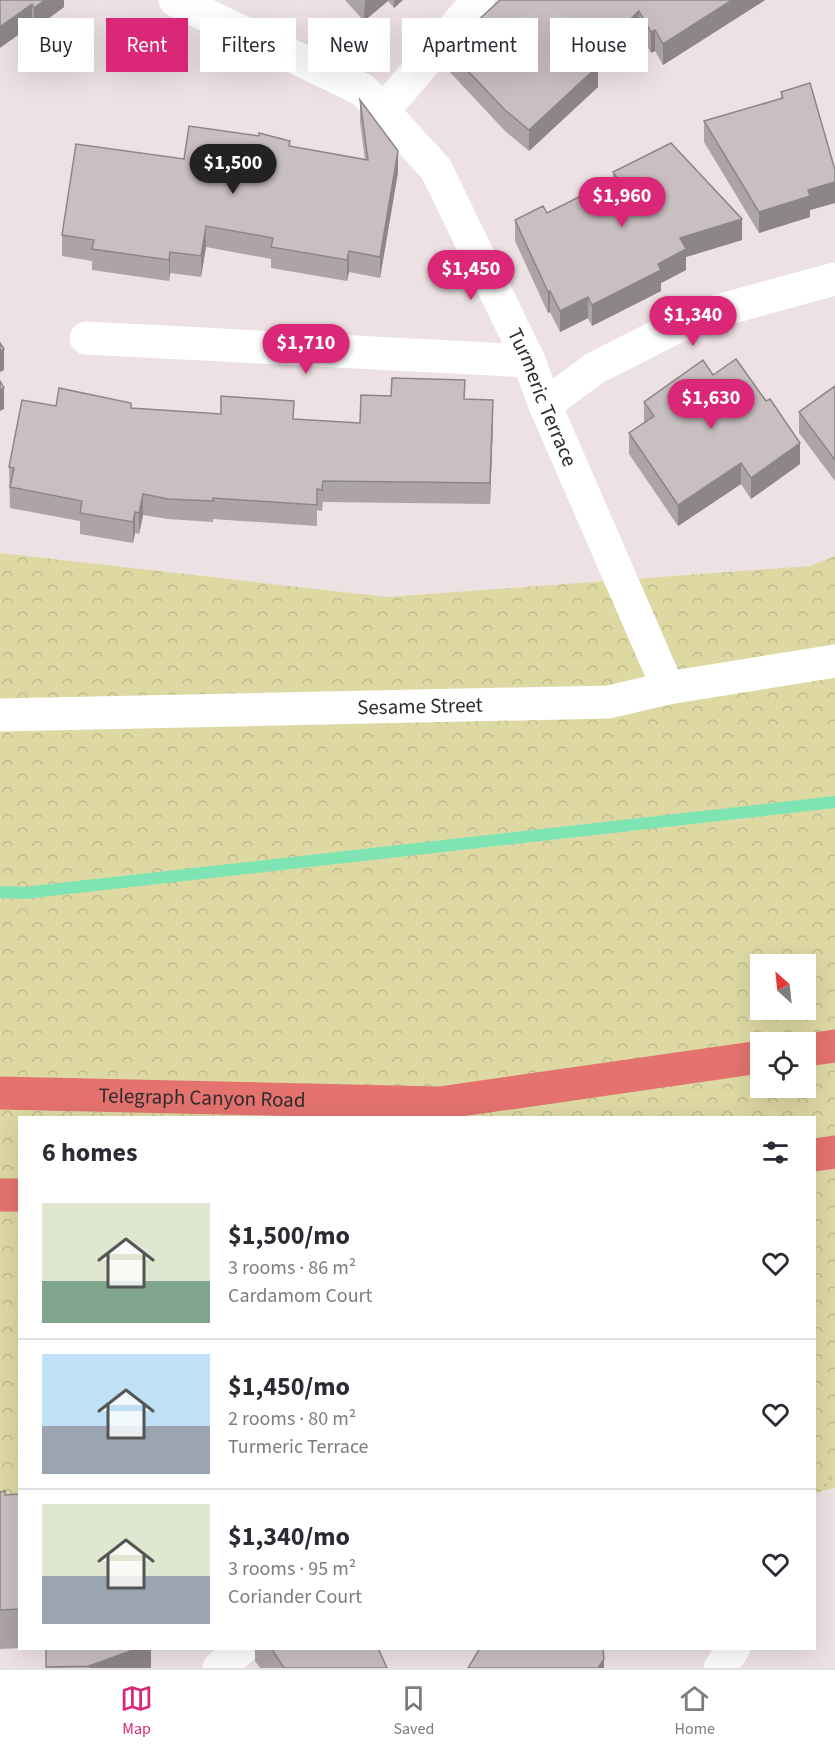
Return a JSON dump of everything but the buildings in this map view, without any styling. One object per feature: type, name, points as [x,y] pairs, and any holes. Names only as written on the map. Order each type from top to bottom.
[{"type":"main road","points":[[816,1049],[835,1046]]},
{"type":"main road","name":"Telegraph Canyon Road","points":[[0,1093],[440,1102],[750,1057]]},
{"type":"main road","points":[[816,1155],[835,1152]]},
{"type":"main road","points":[[0,1195],[18,1195]]},
{"type":"street","name":"Turmeric Terrace","points":[[175,0],[363,90],[436,169],[529,361],[545,405],[668,688]]},
{"type":"street","points":[[383,111],[478,0]]},
{"type":"street","points":[[545,405],[595,368],[696,317],[835,279]]},
{"type":"street","points":[[86,338],[529,361]]},
{"type":"street","name":"Sesame Street","points":[[0,715],[609,702],[668,688],[835,661]]},
{"type":"street","points":[[219,1668],[240,1650]]},
{"type":"street","points":[[720,1668],[733,1650]]},
{"type":"green space","points":[[0,553],[387,597],[810,566],[835,556],[835,1472],[816,1492],[816,1116],[18,1116],[18,1507],[0,1508]]},
{"type":"green space","points":[[835,1472],[835,1488],[816,1492]]},
{"type":"waterway","points":[[0,892],[24,893],[835,802]]}]
